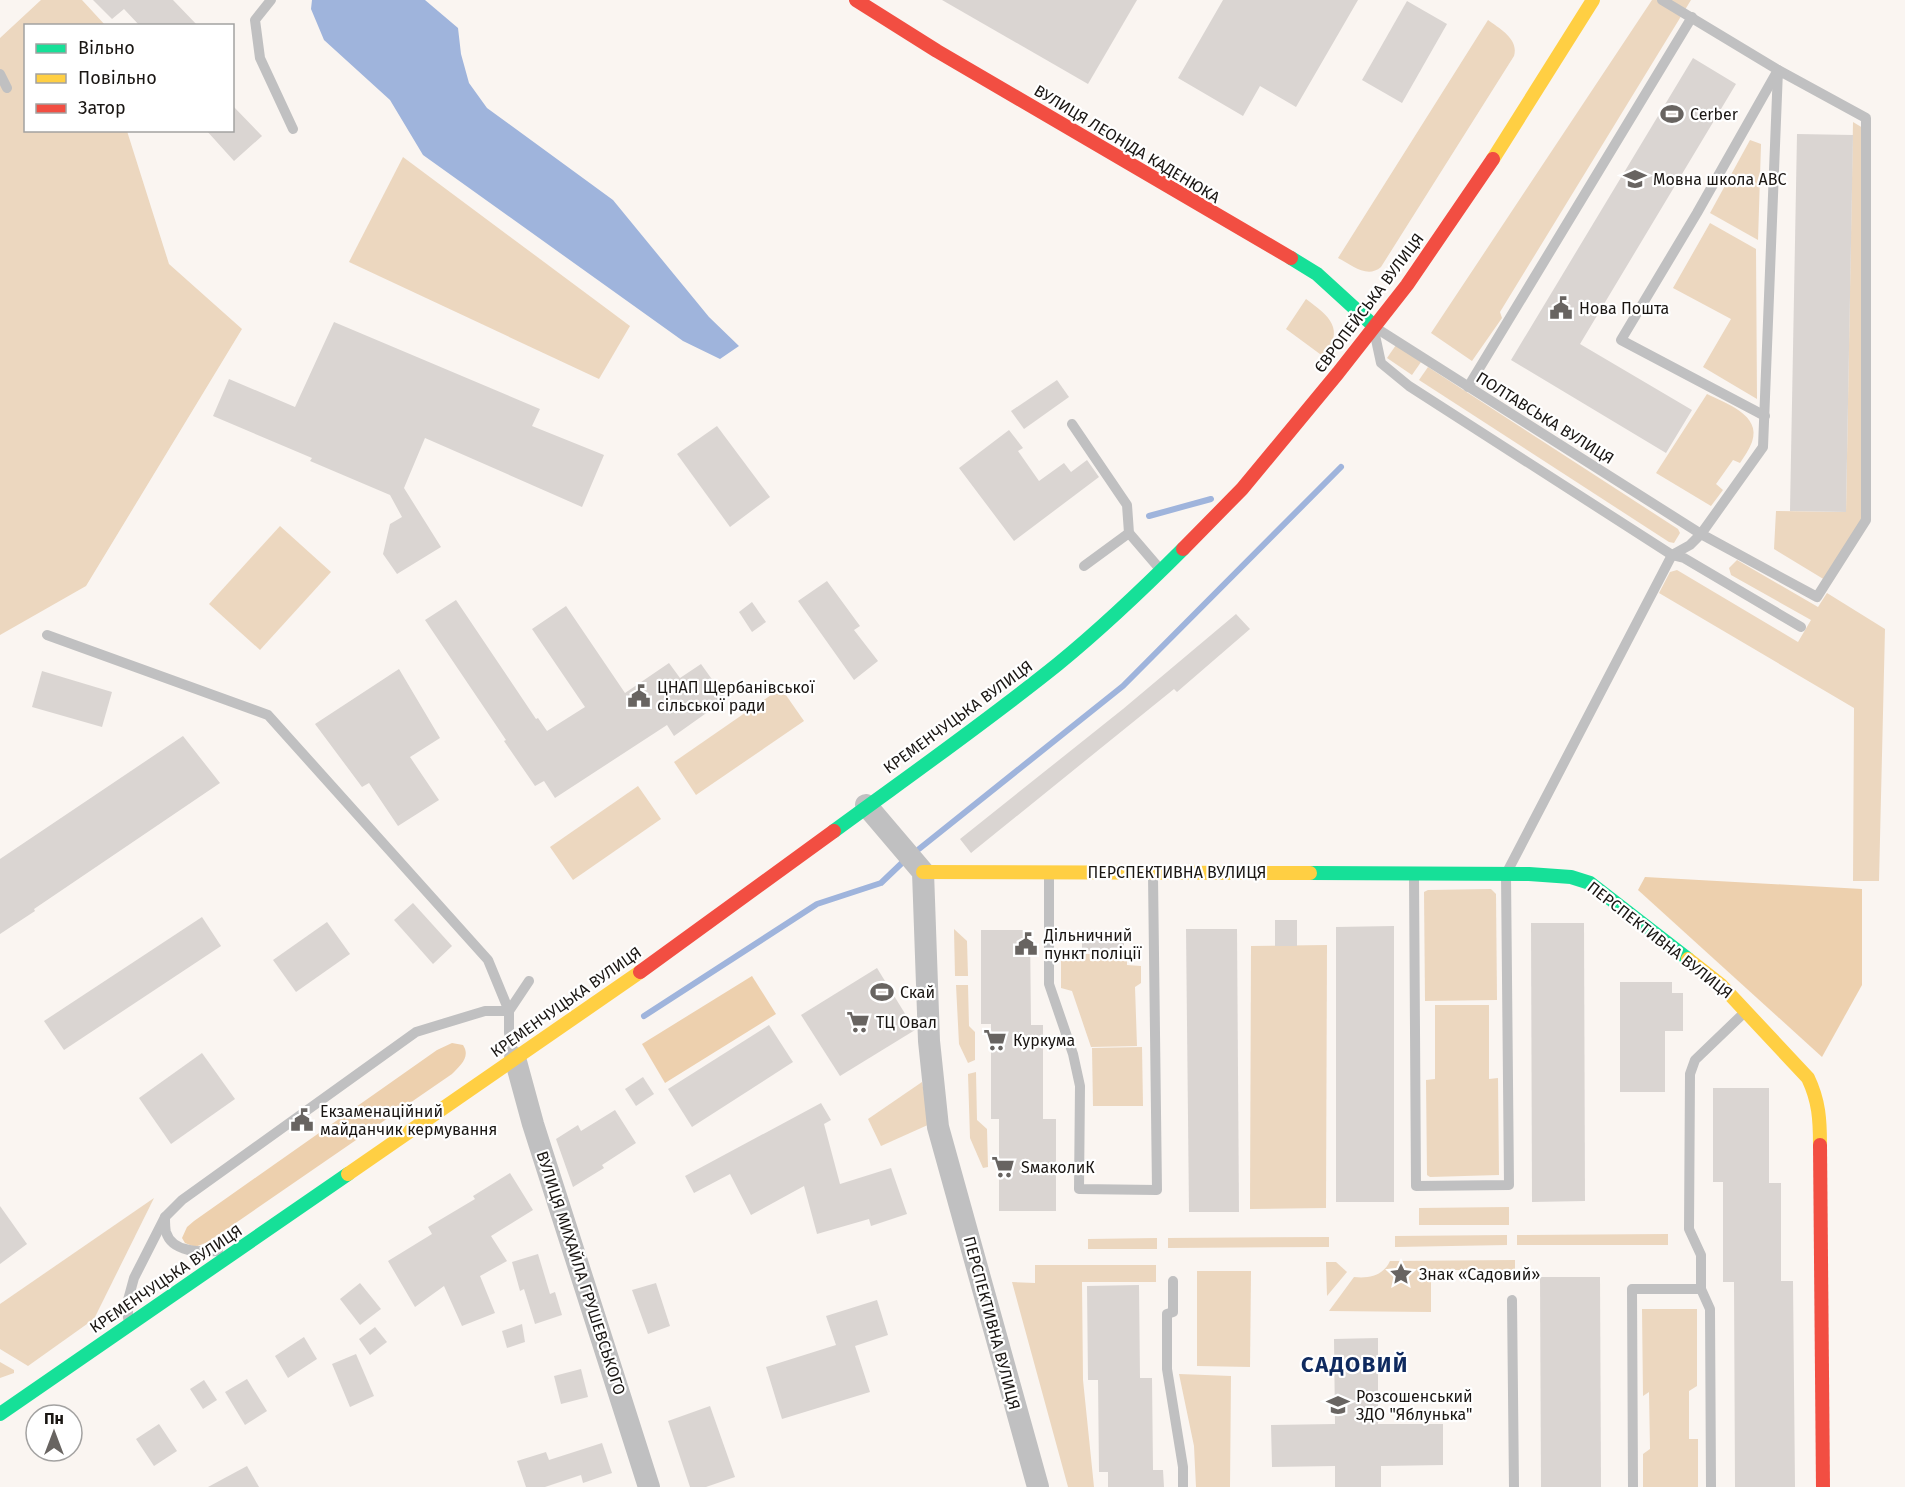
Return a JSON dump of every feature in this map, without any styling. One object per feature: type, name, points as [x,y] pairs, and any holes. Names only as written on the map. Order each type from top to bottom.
[{"type":"main road","name":"ВУЛИЦЯ ЛЕОНІДА КАДЕНЮКА","points":[[856,0],[947,57],[1317,274],[1374,326]]},
{"type":"main road","name":"ЄВРОПЕЙСЬКА ВУЛИЦЯ","points":[[1134,597],[1242,489],[1407,285],[1505,141],[1593,0]]},
{"type":"main road","name":"КРЕМЕНЧУЦЬКА ВУЛИЦЯ","points":[[0,1414],[615,991],[866,805],[976,727],[1059,663],[1134,597]]},
{"type":"main road","name":"ПЕРСПЕКТИВНА ВУЛИЦЯ","points":[[922,872],[1506,874],[1571,877],[1590,883],[1721,985],[1808,1078],[1816,1094],[1819,1106],[1823,1487]]},
{"type":"street","points":[[866,805],[922,872]]},
{"type":"street","name":"ПЕРСПЕКТИВНА ВУЛИЦЯ","points":[[922,872],[929,1041],[938,1127],[1038,1487]]},
{"type":"street","name":"ВУЛИЦЯ МИХАЙЛА ГРУШЕВСЬКОГО","points":[[515,1058],[533,1124],[649,1487]]},
{"type":"lane","points":[[271,0],[255,20],[260,58],[293,129]]},
{"type":"lane","points":[[1662,0],[1778,70]]},
{"type":"lane","points":[[1468,387],[1692,17]]},
{"type":"lane","points":[[1414,873],[1416,1186],[1509,1185],[1506,874],[1672,555],[1690,545],[1701,534],[1763,447],[1778,70]]},
{"type":"lane","points":[[1765,416],[1621,340],[1697,213],[1778,70]]},
{"type":"lane","name":"ПОЛТАВСЬКА ВУЛИЦЯ","points":[[1374,326],[1701,534],[1817,597],[1866,520],[1866,118],[1778,70]]},
{"type":"lane","points":[[0,74],[7,88]]},
{"type":"lane","points":[[1374,326],[1381,363],[1409,386],[1672,555],[1684,558],[1802,627]]},
{"type":"lane","points":[[1072,424],[1127,505],[1129,533],[1161,570]]},
{"type":"lane","points":[[1084,566],[1129,533]]},
{"type":"lane","points":[[47,635],[268,715],[488,960],[509,1011],[509,1033],[515,1058]]},
{"type":"lane","points":[[1049,872],[1049,984],[1073,1054],[1080,1086],[1079,1189],[1157,1190],[1153,872]]},
{"type":"lane","points":[[509,1011],[529,981]]},
{"type":"lane","points":[[128,1324],[128,1300],[134,1278],[165,1217],[182,1200],[416,1032],[475,1014],[509,1011]]},
{"type":"lane","points":[[1711,1487],[1710,1310],[1701,1289],[1701,1255],[1689,1229],[1690,1074],[1695,1060],[1746,1011]]},
{"type":"lane","points":[[165,1217],[166,1233],[178,1246],[199,1251],[238,1249]]},
{"type":"lane","points":[[1173,1281],[1173,1312],[1167,1314],[1167,1369],[1183,1467],[1183,1487]]},
{"type":"lane","points":[[1633,1487],[1632,1289],[1701,1289]]},
{"type":"lane","points":[[1512,1300],[1514,1487]]},
{"type":"shaded area","points":[[41,0],[82,0],[104,24],[24,24],[24,132],[127,132],[169,264],[242,329],[86,586],[0,635],[0,38]]},
{"type":"shaded area","points":[[1652,0],[1691,0],[1500,312],[1502,318],[1472,361],[1431,333]]},
{"type":"shaded area","points":[[1488,20],[1503,31],[1514,44],[1514,56],[1381,267],[1370,272],[1365,271],[1338,258]]},
{"type":"shaded area","points":[[1853,122],[1863,128],[1862,519],[1825,580],[1774,549],[1776,511],[1846,512]]},
{"type":"shaded area","points":[[1750,140],[1761,144],[1758,240],[1710,213]]},
{"type":"shaded area","points":[[403,157],[630,326],[599,379],[349,262]]},
{"type":"shaded area","points":[[1710,223],[1756,249],[1757,399],[1703,367],[1731,319],[1673,288]]},
{"type":"shaded area","points":[[1306,299],[1332,324],[1333,338],[1324,357],[1286,329]]},
{"type":"shaded area","points":[[1396,345],[1421,362],[1412,375],[1387,358]]},
{"type":"shaded area","points":[[1428,367],[1678,529],[1680,533],[1674,543],[1669,542],[1419,380]]},
{"type":"shaded area","points":[[1707,394],[1740,411],[1752,424],[1754,433],[1751,445],[1740,463],[1733,460],[1716,484],[1723,490],[1711,506],[1656,473]]},
{"type":"shaded area","points":[[280,526],[331,572],[260,650],[209,604]]},
{"type":"shaded area","points":[[1737,560],[1818,607],[1827,593],[1885,629],[1879,881],[1853,881],[1854,708],[1659,593],[1670,572],[1677,570],[1798,642],[1811,620],[1731,575],[1729,568]]},
{"type":"shaded area","points":[[781,688],[804,721],[696,795],[674,762]]},
{"type":"shaded area","points":[[638,786],[661,819],[573,880],[550,847]]},
{"type":"shaded area","points":[[1645,877],[1862,889],[1862,985],[1822,1057],[1638,890]]},
{"type":"shaded area","points":[[1491,889],[1496,894],[1497,1000],[1425,1001],[1424,892],[1428,890]]},
{"type":"shaded area","points":[[954,929],[967,941],[968,976],[955,976]]},
{"type":"shaded area","points":[[1327,945],[1326,1208],[1250,1209],[1251,946]]},
{"type":"shaded area","points":[[1061,954],[1127,954],[1127,965],[1141,966],[1141,983],[1135,987],[1137,1046],[1091,1047],[1072,991],[1061,988]]},
{"type":"shaded area","points":[[752,976],[776,1014],[665,1083],[642,1044]]},
{"type":"shaded area","points":[[956,985],[968,985],[969,1026],[975,1032],[975,1060],[968,1063],[959,1044]]},
{"type":"shaded area","points":[[1435,1005],[1489,1005],[1489,1079],[1498,1078],[1499,1175],[1430,1177],[1427,1175],[1426,1080],[1435,1079]]},
{"type":"shaded area","points":[[452,1043],[463,1045],[466,1053],[464,1061],[452,1074],[208,1242],[195,1247],[185,1243],[182,1238],[187,1227],[194,1221],[437,1050]]},
{"type":"shaded area","points":[[1142,1047],[1143,1106],[1093,1106],[1092,1048]]},
{"type":"shaded area","points":[[976,1072],[977,1120],[987,1129],[988,1167],[983,1168],[970,1138],[968,1074]]},
{"type":"shaded area","points":[[922,1082],[930,1124],[881,1146],[868,1119]]},
{"type":"shaded area","points":[[154,1198],[94,1319],[28,1366],[0,1349],[0,1304]]},
{"type":"shaded area","points":[[1509,1207],[1509,1225],[1419,1225],[1419,1208]]},
{"type":"shaded area","points":[[1668,1234],[1668,1245],[1517,1245],[1517,1235]]},
{"type":"shaded area","points":[[1507,1235],[1507,1245],[1395,1247],[1395,1236]]},
{"type":"shaded area","points":[[1329,1237],[1329,1247],[1168,1248],[1168,1238]]},
{"type":"shaded area","points":[[1157,1238],[1157,1249],[1088,1249],[1088,1239]]},
{"type":"shaded area","points":[[1515,1260],[1515,1270],[1431,1270],[1431,1312],[1329,1311],[1354,1277],[1380,1273],[1390,1261]]},
{"type":"shaded area","points":[[1326,1262],[1336,1262],[1347,1272],[1327,1296]]},
{"type":"shaded area","points":[[1035,1265],[1156,1265],[1156,1282],[1082,1282],[1083,1380],[1094,1487],[1068,1487],[1012,1282],[1035,1283]]},
{"type":"shaded area","points":[[1197,1271],[1251,1271],[1250,1367],[1197,1366]]},
{"type":"shaded area","points":[[1642,1309],[1697,1309],[1697,1386],[1689,1391],[1689,1439],[1698,1439],[1698,1487],[1643,1487],[1643,1454],[1650,1449],[1649,1392],[1643,1396]]},
{"type":"shaded area","points":[[0,1362],[14,1370],[14,1373],[0,1378]]},
{"type":"shaded area","points":[[1179,1374],[1231,1376],[1230,1487],[1196,1487],[1194,1446]]},
{"type":"water","points":[[312,0],[425,0],[458,28],[461,54],[469,83],[487,108],[613,200],[709,317],[739,346],[720,359],[683,341],[423,155],[390,100],[324,40],[311,9]]},
{"type":"building","points":[[93,0],[173,0],[196,24],[138,24],[124,9],[112,19]]},
{"type":"building","points":[[942,0],[1137,0],[1088,84]]},
{"type":"building","points":[[1223,0],[1358,0],[1296,107],[1260,86],[1243,116],[1178,78]]},
{"type":"building","points":[[1407,1],[1447,24],[1402,103],[1362,80]]},
{"type":"building","points":[[1693,58],[1736,84],[1580,344],[1692,410],[1666,453],[1511,360]]},
{"type":"building","points":[[234,107],[262,136],[234,161],[208,132],[234,132]]},
{"type":"building","points":[[1797,134],[1853,135],[1846,512],[1790,511]]},
{"type":"building","points":[[334,322],[540,409],[532,426],[604,455],[582,507],[425,438],[404,488],[441,547],[397,574],[383,554],[390,524],[402,517],[390,495],[310,461],[312,458],[213,416],[229,379],[295,407]]},
{"type":"building","points":[[1057,380],[1069,397],[1024,429],[1011,411]]},
{"type":"building","points":[[717,426],[770,497],[730,527],[677,454]]},
{"type":"building","points":[[1009,430],[1023,448],[1018,451],[1039,481],[1064,463],[1071,472],[1087,460],[1099,477],[1014,541],[959,468]]},
{"type":"building","points":[[827,581],[860,626],[854,630],[878,661],[854,680],[798,601]]},
{"type":"building","points":[[456,600],[536,719],[538,718],[547,731],[585,707],[532,629],[566,606],[625,693],[669,663],[680,678],[701,664],[726,699],[674,736],[667,725],[555,798],[544,781],[535,786],[425,620]]},
{"type":"building","points":[[752,602],[766,622],[752,632],[739,612]]},
{"type":"building","points":[[1236,614],[1250,629],[1177,692],[1174,689],[971,853],[960,839],[1123,709]]},
{"type":"building","points":[[399,669],[440,738],[410,757],[439,800],[398,826],[369,783],[362,787],[315,724]]},
{"type":"building","points":[[42,671],[112,692],[102,727],[32,707]]},
{"type":"building","points":[[183,736],[220,783],[0,934],[0,859]]},
{"type":"building","points":[[413,903],[452,946],[433,964],[394,920]]},
{"type":"building","points":[[202,917],[221,946],[64,1050],[44,1021]]},
{"type":"building","points":[[1275,920],[1297,920],[1297,946],[1275,946]]},
{"type":"building","points":[[327,922],[350,954],[296,992],[273,960]]},
{"type":"building","points":[[1531,923],[1584,923],[1585,1201],[1532,1202]]},
{"type":"building","points":[[1394,926],[1394,1202],[1336,1202],[1336,927]]},
{"type":"building","points":[[1186,929],[1237,929],[1239,1212],[1189,1212]]},
{"type":"building","points":[[981,930],[1030,930],[1031,1025],[1043,1025],[1043,1119],[1056,1119],[1056,1211],[999,1211],[999,1119],[991,1119],[991,1024],[981,1024]]},
{"type":"building","points":[[1082,931],[1124,931],[1124,951],[1082,951]]},
{"type":"building","name":"ТЦ Овал","points":[[877,968],[915,1030],[840,1076],[801,1015]]},
{"type":"building","points":[[1620,982],[1672,982],[1672,993],[1683,993],[1683,1031],[1665,1031],[1665,1092],[1620,1092]]},
{"type":"building","points":[[769,1025],[793,1062],[692,1127],[668,1089]]},
{"type":"building","points":[[202,1053],[235,1099],[171,1144],[139,1098]]},
{"type":"building","points":[[643,1077],[654,1094],[636,1106],[625,1089]]},
{"type":"building","points":[[1713,1088],[1769,1088],[1769,1183],[1781,1183],[1781,1281],[1793,1281],[1795,1487],[1735,1487],[1734,1282],[1723,1282],[1723,1182],[1713,1182]]},
{"type":"building","points":[[821,1103],[831,1120],[824,1124],[840,1184],[891,1168],[907,1214],[871,1226],[869,1219],[817,1234],[804,1186],[751,1215],[730,1174],[694,1193],[685,1176]]},
{"type":"building","points":[[615,1110],[636,1143],[602,1165],[604,1168],[573,1187],[556,1139],[578,1125],[581,1131]]},
{"type":"building","points":[[510,1173],[533,1210],[491,1236],[507,1261],[480,1276],[495,1313],[462,1326],[444,1286],[415,1307],[388,1261],[432,1234],[428,1227],[475,1199],[473,1196]]},
{"type":"building","points":[[0,1206],[27,1244],[0,1264]]},
{"type":"building","points":[[538,1254],[550,1294],[555,1292],[562,1315],[535,1324],[524,1289],[520,1291],[512,1262]]},
{"type":"building","points":[[1540,1277],[1600,1277],[1601,1487],[1541,1487]]},
{"type":"building","points":[[360,1283],[381,1309],[360,1325],[340,1299]]},
{"type":"building","points":[[656,1283],[670,1326],[648,1334],[632,1290]]},
{"type":"building","points":[[1139,1285],[1140,1378],[1152,1378],[1153,1470],[1163,1470],[1164,1487],[1108,1487],[1108,1472],[1099,1472],[1098,1380],[1088,1380],[1087,1286]]},
{"type":"building","points":[[877,1300],[888,1335],[855,1346],[870,1392],[782,1419],[766,1367],[836,1345],[826,1316]]},
{"type":"building","points":[[522,1324],[525,1342],[507,1348],[502,1331]]},
{"type":"building","points":[[375,1327],[387,1342],[370,1355],[359,1339]]},
{"type":"building","points":[[304,1337],[317,1359],[288,1378],[275,1356]]},
{"type":"building","points":[[1378,1338],[1378,1424],[1443,1424],[1443,1465],[1381,1466],[1381,1487],[1335,1487],[1335,1466],[1272,1467],[1271,1425],[1335,1424],[1334,1339]]},
{"type":"building","points":[[356,1354],[374,1396],[350,1407],[332,1364]]},
{"type":"building","points":[[581,1369],[588,1397],[561,1404],[554,1376]]},
{"type":"building","points":[[247,1379],[267,1411],[245,1425],[225,1392]]},
{"type":"building","points":[[204,1380],[217,1400],[203,1409],[190,1389]]},
{"type":"building","points":[[710,1406],[735,1477],[706,1487],[690,1487],[668,1421]]},
{"type":"building","points":[[159,1424],[177,1451],[154,1466],[136,1439]]},
{"type":"building","points":[[602,1443],[612,1473],[583,1483],[581,1475],[545,1487],[526,1487],[517,1461],[546,1452],[549,1460]]},
{"type":"building","points":[[247,1466],[259,1487],[208,1487]]},
{"type":"waterway","points":[[919,849],[1123,686],[1341,467]]},
{"type":"waterway","points":[[1149,516],[1211,499]]},
{"type":"waterway","points":[[644,1016],[817,904],[881,883],[904,861]]},
{"type":"traffic: fast","points":[[1291,258],[1317,274],[1374,326]]},
{"type":"traffic: fast","points":[[834,831],[1031,686],[1122,608],[1183,549]]},
{"type":"traffic: fast","points":[[1310,873],[1529,874],[1571,877],[1590,883],[1688,959]]},
{"type":"traffic: fast","points":[[0,1414],[348,1174]]},
{"type":"traffic: slow","points":[[1493,159],[1593,0]]},
{"type":"traffic: slow","points":[[923,872],[1310,873]]},
{"type":"traffic: slow","points":[[1688,959],[1721,985],[1808,1078],[1818,1111],[1820,1145]]},
{"type":"traffic: slow","points":[[348,1174],[640,972]]},
{"type":"traffic: jam","points":[[856,0],[937,51],[1291,258]]},
{"type":"traffic: jam","points":[[1183,549],[1242,489],[1338,373],[1407,285],[1493,159]]},
{"type":"traffic: jam","points":[[640,972],[834,831]]},
{"type":"traffic: jam","points":[[1820,1145],[1823,1487]]},
{"type":"place","name":"Cerber","points":[[1672,114]]},
{"type":"place","name":"Мовна школа ABC","points":[[1635,179]]},
{"type":"place","name":"Нова Пошта","points":[[1561,308]]},
{"type":"place","name":"ЦНАП Щербанівської сільської ради","points":[[639,696]]},
{"type":"place","name":"Дільничний пункт поліції","points":[[1026,944]]},
{"type":"place","name":"Скай","points":[[882,992]]},
{"type":"place","name":"ТЦ Овал","points":[[858,1022]]},
{"type":"place","name":"Куркума","points":[[995,1040]]},
{"type":"place","name":"Екзаменаційний майданчик кермування","points":[[302,1120]]},
{"type":"place","name":"SмаколиК","points":[[1003,1167]]},
{"type":"place","name":"Знак «Садовий»","points":[[1401,1274]]},
{"type":"place","name":"Розсошенський ЗДО \"Яблунька\"","points":[[1338,1405]]},
{"type":"district","name":"САДОВИЙ","points":[[1355,1364]]}]
